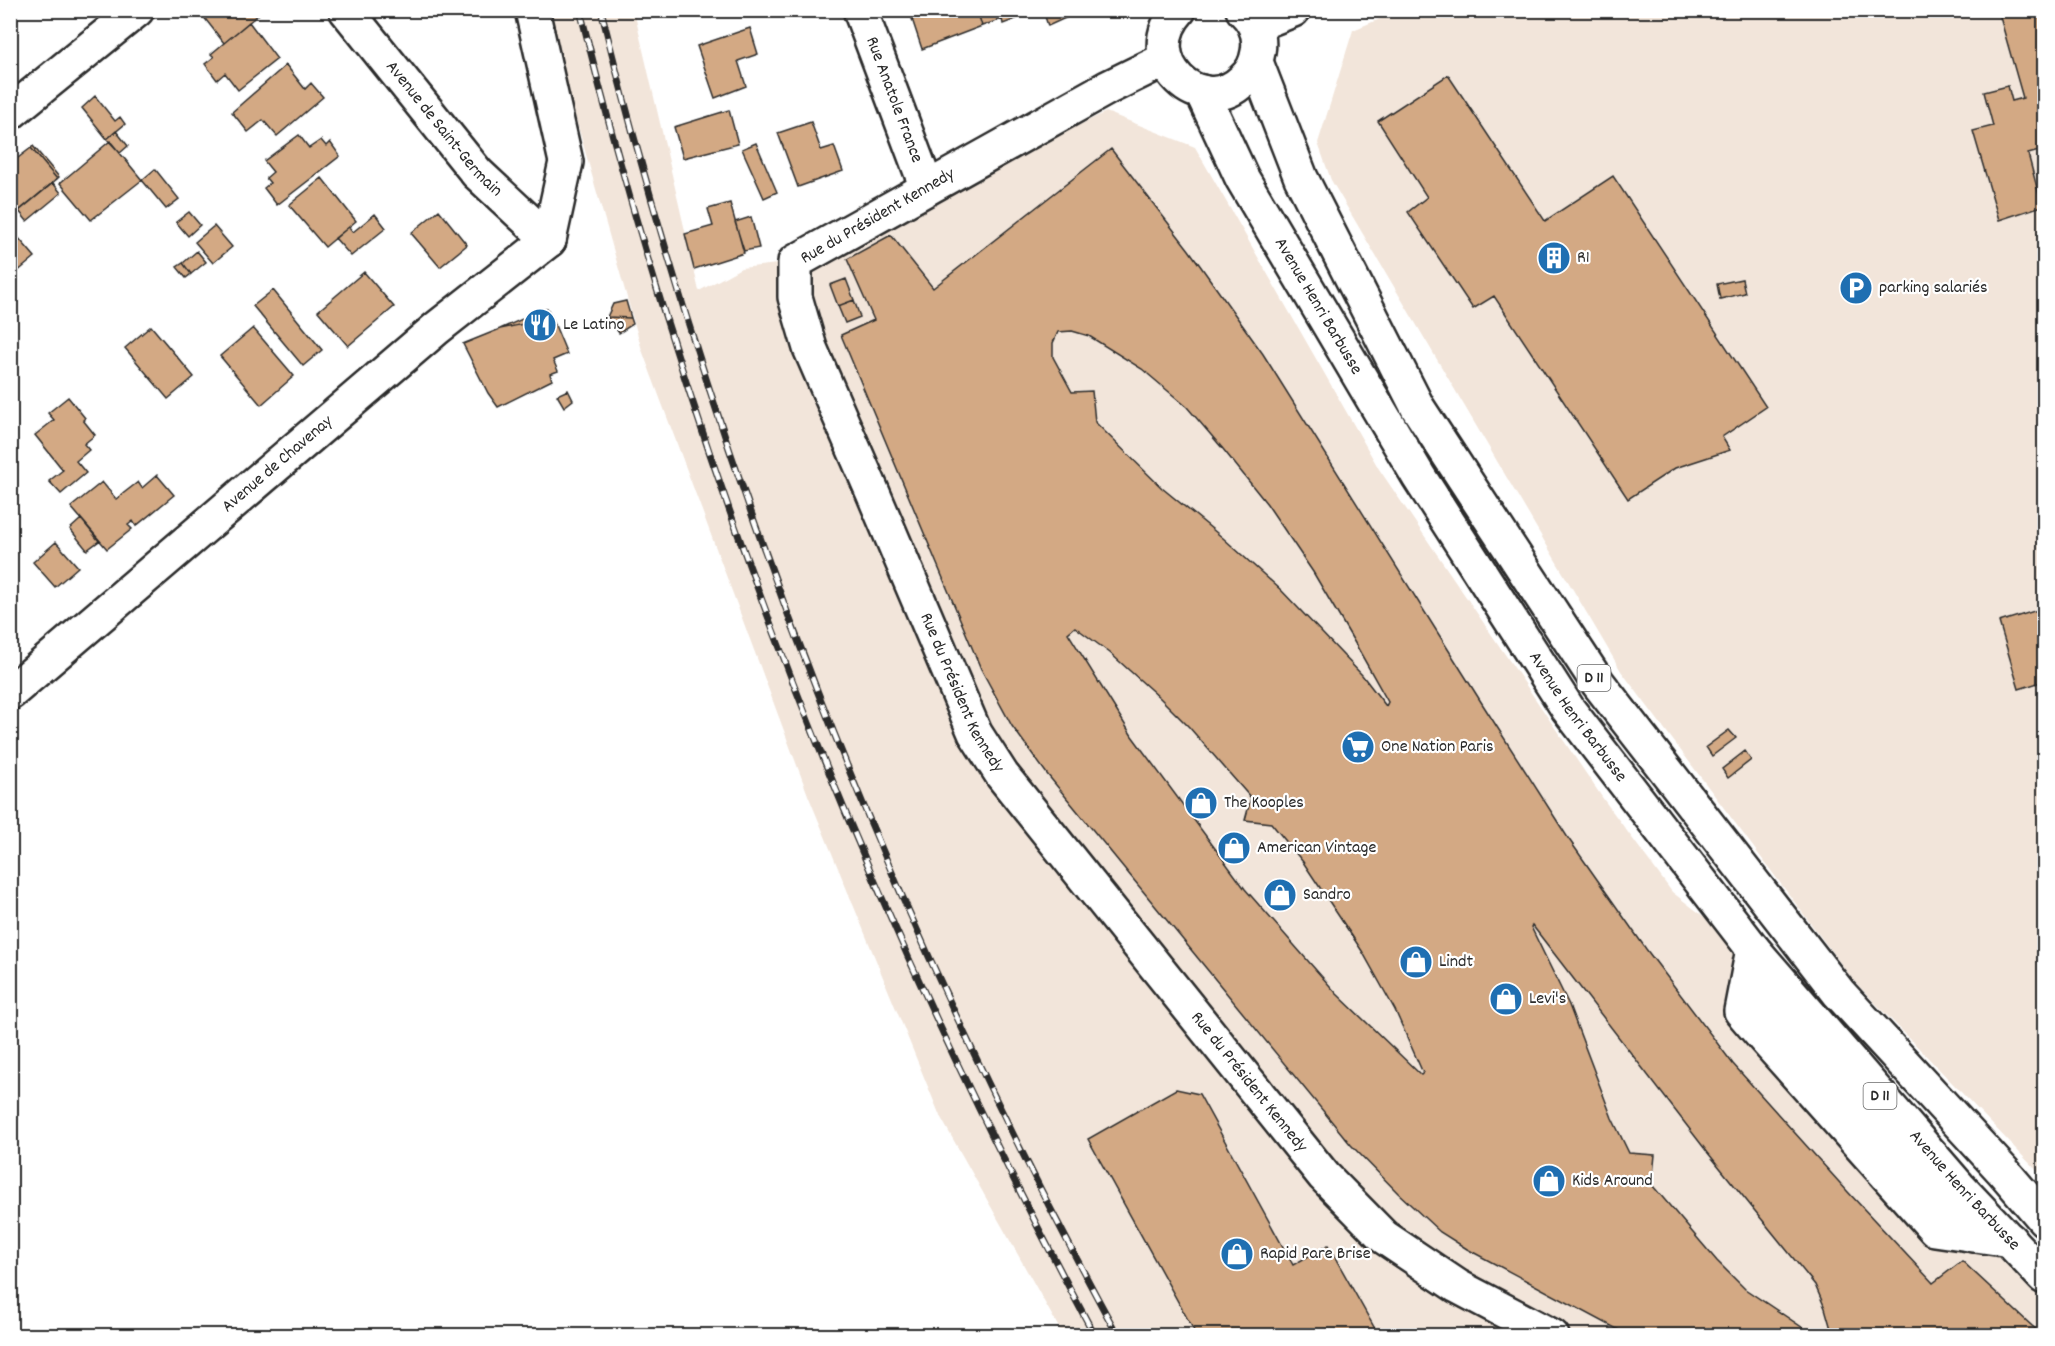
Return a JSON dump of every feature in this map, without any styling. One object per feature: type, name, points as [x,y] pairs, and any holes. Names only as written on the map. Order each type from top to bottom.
[{"type":"street","points":[[10,113],[137,10]]},
{"type":"street","name":"Avenue de Saint-Germain","points":[[346,10],[477,173],[549,240]]},
{"type":"street","points":[[532,10],[566,162],[549,240]]},
{"type":"street","name":"Rue Anatole France","points":[[860,10],[927,188]]},
{"type":"street","points":[[1249,18],[1293,10]]},
{"type":"street","points":[[1170,15],[1164,47],[1166,59],[1171,71],[1190,88],[1216,93],[1229,90],[1250,74],[1256,62]]},
{"type":"street","name":"Avenue Henri Barbusse","points":[[1249,18],[1259,49],[1256,62],[1300,178],[1418,408],[1598,683],[1839,993],[1996,1163],[2044,1220]]},
{"type":"street","name":"Rue du Président Kennedy","points":[[1166,59],[1107,88],[795,262],[795,297],[810,348],[975,734],[1002,775],[1324,1176],[1384,1237],[1457,1286],[1552,1335]]},
{"type":"street","name":"Avenue Henri Barbusse","points":[[1202,92],[1242,178],[1425,487],[1569,709],[1751,963],[2044,1277]]},
{"type":"street","name":"Avenue de Chavenay","points":[[10,693],[437,328],[549,240]]},
{"type":"street","points":[[1751,963],[1741,1011],[1935,1229],[2010,1240]]},
{"type":"shaded area","points":[[545,11],[634,11],[699,291],[741,268],[795,262],[1106,112],[1195,147],[1379,469],[1604,800],[1672,892],[1741,945],[2044,1266],[2044,1335],[1063,1335],[940,1116],[808,795],[642,350]]},
{"type":"shaded area","points":[[1399,11],[2044,11],[2044,1178],[1853,980],[1621,671],[1331,180],[1318,143],[1353,30]]},
{"type":"building","points":[[256,10],[259,14],[224,43],[199,11]]},
{"type":"building","points":[[934,10],[977,10],[982,26],[922,49],[912,19]]},
{"type":"building","points":[[977,10],[1039,10],[1003,24],[1002,19],[982,26]]},
{"type":"building","points":[[1043,10],[1073,10],[1074,14],[1048,26]]},
{"type":"building","points":[[1998,10],[2044,10],[2044,172],[2039,151],[2028,154],[2042,206],[1999,220],[1973,131],[1993,126],[1984,92],[2008,86],[2012,101],[2023,98]]},
{"type":"building","points":[[249,22],[277,59],[238,90],[225,73],[217,80],[205,64],[214,57],[211,54]]},
{"type":"building","points":[[750,28],[758,54],[738,61],[746,86],[715,98],[697,46]]},
{"type":"building","points":[[286,65],[305,89],[311,83],[323,97],[277,136],[263,120],[248,132],[232,112]]},
{"type":"building","name":"R1","points":[[1448,75],[1545,221],[1613,176],[1766,407],[1722,437],[1730,450],[1675,468],[1628,499],[1494,296],[1473,309],[1408,212],[1427,197],[1378,121]]},
{"type":"building","points":[[95,96],[115,121],[120,117],[125,124],[107,139],[82,108]]},
{"type":"building","points":[[729,110],[738,144],[683,158],[674,127]]},
{"type":"building","points":[[811,122],[821,150],[834,146],[843,171],[798,187],[778,133]]},
{"type":"building","points":[[116,131],[128,146],[120,153],[107,139]]},
{"type":"building","points":[[299,135],[309,148],[321,140],[326,146],[330,142],[340,156],[277,205],[264,188],[270,183],[266,178],[273,172],[264,161]]},
{"type":"building","points":[[110,141],[142,180],[91,220],[60,183]]},
{"type":"building","points":[[756,143],[777,192],[764,198],[742,149]]},
{"type":"building","points":[[33,146],[59,177],[57,179],[31,148]]},
{"type":"building","points":[[31,148],[57,179],[10,218],[10,164]]},
{"type":"building","name":"One Nation Paris","points":[[1111,149],[1189,250],[1263,354],[1568,838],[1646,949],[1733,1064],[1933,1283],[1962,1261],[2043,1336],[1830,1336],[1831,1329],[1825,1308],[1815,1285],[1708,1153],[1532,925],[1569,1005],[1612,1118],[1629,1153],[1655,1155],[1652,1185],[1717,1261],[1745,1289],[1815,1336],[1630,1336],[1467,1249],[1440,1232],[1398,1193],[1351,1145],[1047,774],[1012,726],[981,669],[841,335],[874,320],[847,259],[891,235],[933,288]],"holes":[[[1072,331],[1089,336],[1142,369],[1187,407],[1223,449],[1267,504],[1313,572],[1388,702],[1386,706],[1362,675],[1281,590],[1162,488],[1095,422],[1092,391],[1072,392],[1053,357],[1053,343],[1058,332]],[[1075,627],[1110,653],[1189,727],[1251,798],[1245,820],[1271,823],[1303,862],[1362,951],[1395,1010],[1423,1073],[1421,1075],[1337,994],[1245,889],[1132,736],[1068,633]]]},
{"type":"building","points":[[155,169],[179,199],[166,209],[142,180]]},
{"type":"building","points":[[322,178],[356,221],[325,247],[289,205]]},
{"type":"building","points":[[53,183],[61,193],[27,221],[19,211]]},
{"type":"building","points":[[730,203],[744,253],[694,269],[685,234],[713,226],[708,209]]},
{"type":"building","points":[[439,210],[467,245],[440,267],[411,233]]},
{"type":"building","points":[[189,212],[200,225],[188,236],[176,222]]},
{"type":"building","points":[[375,214],[386,228],[351,256],[335,238],[349,227],[353,232]]},
{"type":"building","points":[[751,217],[759,248],[744,251],[735,222]]},
{"type":"building","points":[[214,226],[232,247],[213,263],[195,242]]},
{"type":"building","points":[[10,228],[35,257],[10,278]]},
{"type":"building","points":[[197,251],[206,262],[191,274],[183,263]]},
{"type":"building","points":[[183,263],[191,274],[186,278],[177,267]]},
{"type":"building","points":[[364,272],[394,307],[348,346],[318,311]]},
{"type":"building","points":[[846,279],[854,300],[838,306],[830,285]]},
{"type":"building","points":[[1742,279],[1745,293],[1720,299],[1717,284]]},
{"type":"building","points":[[273,290],[322,350],[303,366],[253,306]]},
{"type":"building","points":[[854,300],[860,317],[845,323],[838,306]]},
{"type":"building","points":[[626,301],[631,318],[607,317],[613,304]]},
{"type":"building","points":[[547,308],[552,318],[500,329]]},
{"type":"building","points":[[607,317],[631,318],[633,324],[619,333]]},
{"type":"building","points":[[552,318],[567,354],[553,360],[558,371],[550,374],[552,380],[498,407],[488,393],[463,344],[500,329]]},
{"type":"building","points":[[151,326],[194,377],[168,399],[125,348]]},
{"type":"building","points":[[253,328],[294,376],[261,405],[220,356]]},
{"type":"building","points":[[568,390],[573,400],[564,407],[557,395]]},
{"type":"building","points":[[68,397],[95,435],[84,444],[89,450],[76,461],[86,473],[61,494],[49,481],[63,470],[35,435],[54,420],[48,413]]},
{"type":"building","points":[[157,475],[174,495],[136,526],[133,521],[128,525],[132,529],[107,549],[71,507],[102,482],[116,499],[138,482],[142,488]]},
{"type":"building","points":[[81,519],[99,541],[87,550],[70,529]]},
{"type":"building","points":[[56,542],[78,567],[55,587],[33,562]]},
{"type":"building","points":[[2044,608],[2044,681],[2019,689],[1999,622]]},
{"type":"building","points":[[1729,730],[1736,738],[1712,756],[1706,747]]},
{"type":"building","points":[[1745,751],[1751,760],[1728,778],[1722,769]]},
{"type":"building","points":[[1176,1089],[1199,1094],[1293,1265],[1328,1245],[1379,1336],[1197,1336],[1088,1139]]},
{"type":"railway","points":[[580,10],[626,182],[677,353],[734,522],[796,689],[863,854],[936,1017],[1013,1178],[1095,1336]]},
{"type":"railway","points":[[601,10],[647,182],[698,353],[755,522],[817,690],[884,855],[957,1018],[1035,1178],[1118,1336]]},
{"type":"place","name":"R1","points":[[1554,258]]},
{"type":"place","name":"parking salariés","points":[[1856,288]]},
{"type":"place","name":"Le Latino","points":[[540,325]]},
{"type":"place","name":"One Nation Paris","points":[[1358,747]]},
{"type":"place","name":"The Kooples","points":[[1201,803]]},
{"type":"place","name":"American Vintage","points":[[1234,848]]},
{"type":"place","name":"Sandro","points":[[1280,895]]},
{"type":"place","name":"Lindt","points":[[1416,962]]},
{"type":"place","name":"Levi's","points":[[1506,999]]},
{"type":"place","name":"Kids Around","points":[[1549,1181]]},
{"type":"place","name":"Rapid Pare Brise","points":[[1237,1254]]}]
